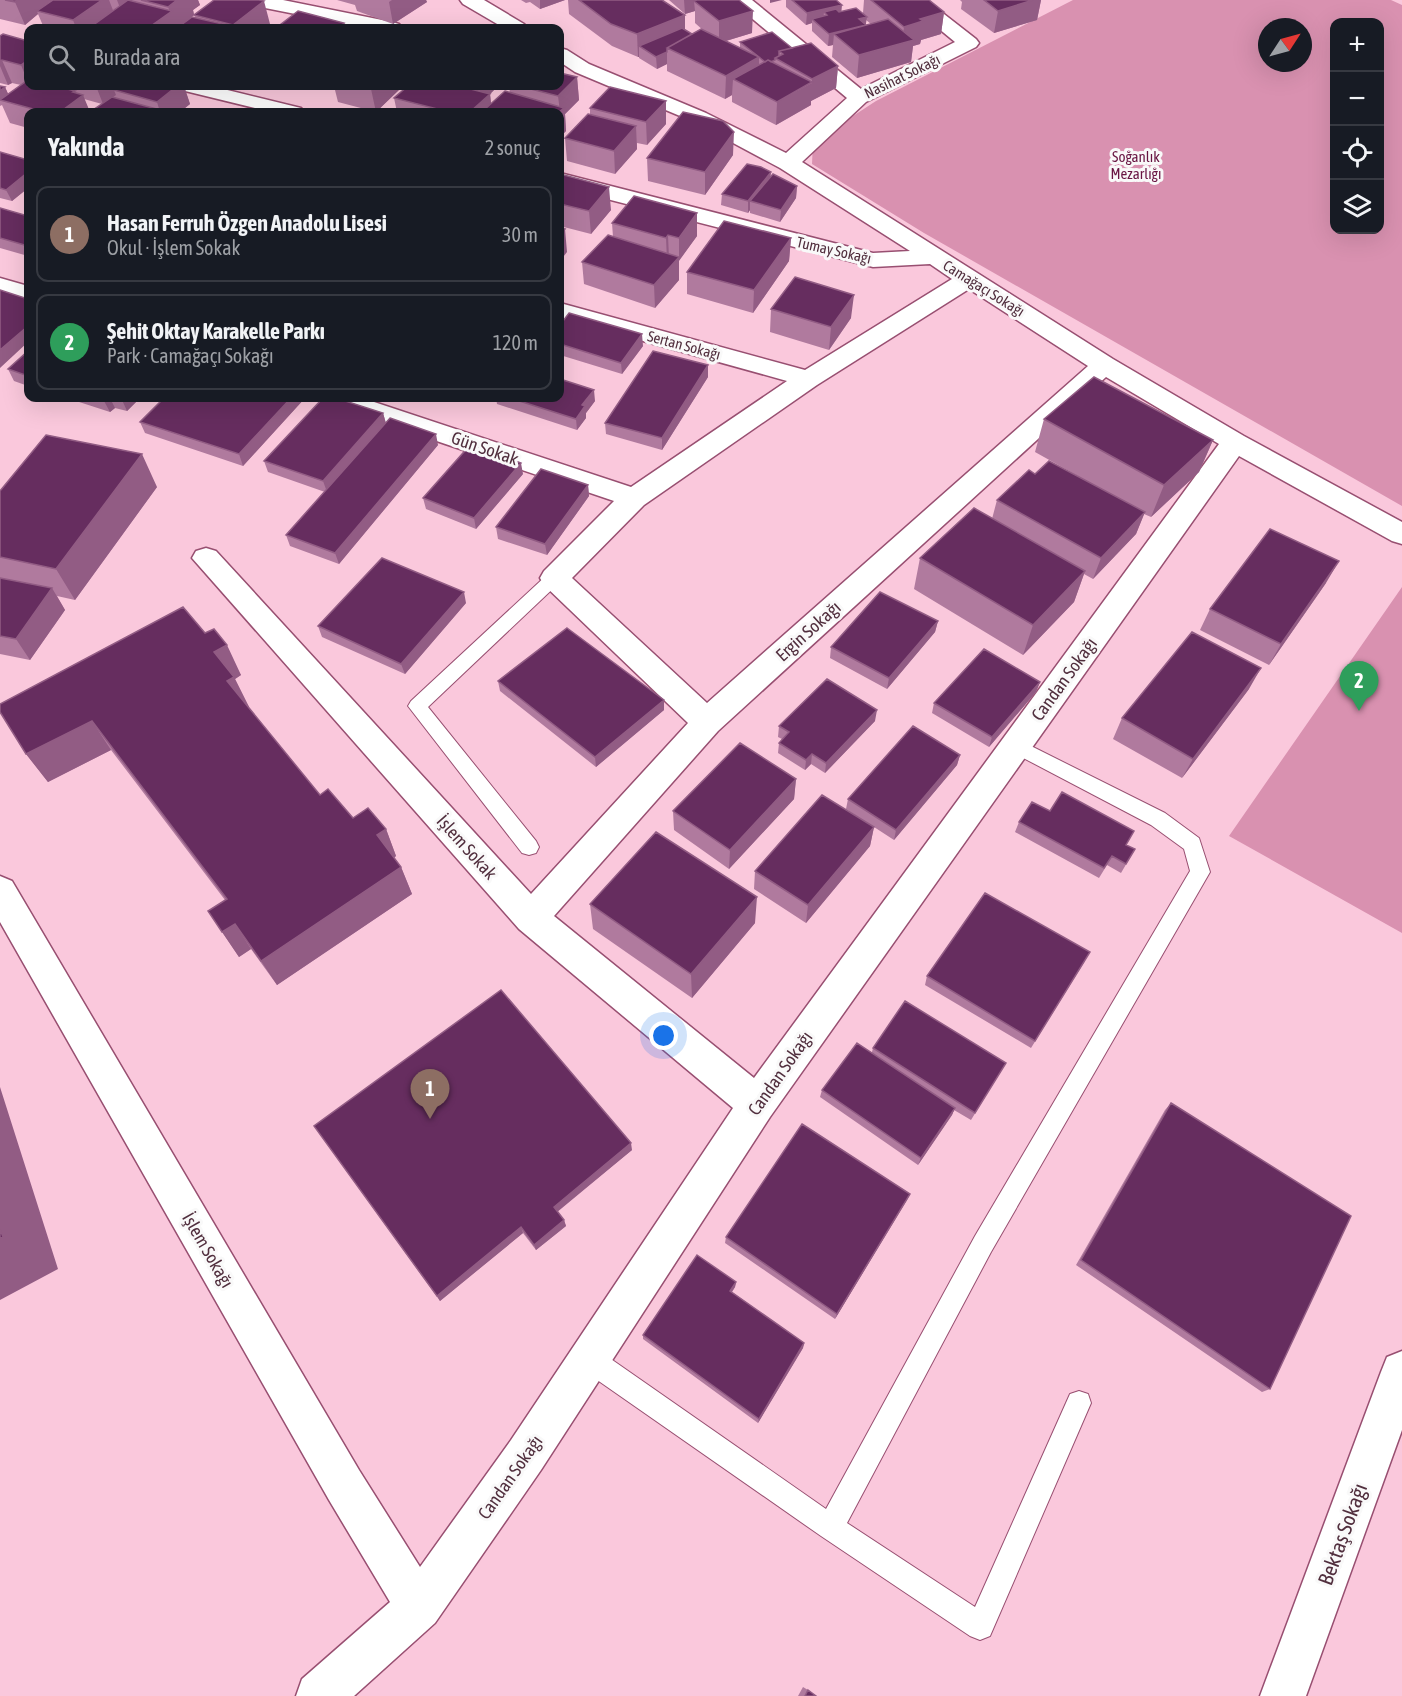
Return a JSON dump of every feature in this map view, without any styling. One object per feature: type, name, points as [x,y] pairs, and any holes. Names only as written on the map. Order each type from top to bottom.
[{"type":"street","points":[[255,0],[372,24]]},
{"type":"street","points":[[470,0],[510,24]]},
{"type":"street","points":[[740,0],[859,98]]},
{"type":"street","name":"Nasihat Sokağı","points":[[788,163],[859,98],[969,43],[914,0]]},
{"type":"street","name":"Camağaçı Sokağı","points":[[571,66],[699,117],[788,163],[1104,364],[1236,442],[1402,534]]},
{"type":"street","points":[[204,90],[278,108]]},
{"type":"street","name":"Tumay Sokağı","points":[[564,181],[873,260],[935,257]]},
{"type":"street","points":[[707,722],[554,578],[634,498],[808,379],[970,278]]},
{"type":"street","points":[[0,285],[24,293]]},
{"type":"street","name":"Sertan Sokağı","points":[[564,311],[808,379]]},
{"type":"street","name":"Ergin Sokağı","points":[[531,918],[707,722],[1104,364]]},
{"type":"street","name":"Gün Sokak","points":[[348,402],[634,498]]},
{"type":"street","name":"Candan Sokağı","points":[[319,1696],[419,1607],[590,1359],[757,1104],[1236,442]]},
{"type":"street","name":"İşlem Sokak","points":[[206,558],[531,918],[757,1104]]},
{"type":"street","name":"İşlem Sokağı","points":[[0,891],[344,1485],[419,1607]]},
{"type":"street","name":"Bektaş Sokağı","points":[[1283,1696],[1402,1372]]},
{"type":"lane","points":[[529,847],[417,706],[554,578]]},
{"type":"lane","points":[[830,1527],[983,1244],[1200,872],[1192,844],[1158,819],[1017,746]]},
{"type":"lane","points":[[590,1359],[830,1527],[980,1626],[1079,1403]]},
{"type":"green space","name":"Soğanlık Mezarlığı","points":[[1073,0],[1391,0],[1402,5],[1402,506],[924,233],[812,164],[813,142],[876,101]]},
{"type":"green space","points":[[1402,587],[1402,933],[1229,836]]},
{"type":"building","points":[[53,0],[102,0],[73,20],[37,11]]},
{"type":"building","points":[[128,0],[172,11],[154,24],[95,24]]},
{"type":"building","points":[[141,0],[177,0],[168,7]]},
{"type":"building","points":[[214,0],[264,1],[234,24],[194,15]]},
{"type":"building","points":[[579,0],[662,0],[685,15],[637,34],[611,24]]},
{"type":"building","points":[[739,0],[753,11],[719,21],[694,1]]},
{"type":"building","points":[[792,0],[836,0],[842,5],[807,13]]},
{"type":"building","points":[[871,0],[929,0],[944,12],[920,19],[923,21],[904,27]]},
{"type":"building","points":[[984,0],[1033,0],[998,11]]},
{"type":"building","points":[[856,8],[867,17],[859,19],[866,25],[829,34],[812,19],[827,15],[824,12],[836,9],[839,12]]},
{"type":"building","points":[[298,11],[344,23],[343,24],[281,24]]},
{"type":"building","points":[[192,17],[223,24],[182,24]]},
{"type":"building","points":[[888,19],[914,40],[859,55],[834,34]]},
{"type":"building","points":[[682,28],[692,34],[656,57],[639,46]]},
{"type":"building","points":[[701,29],[759,57],[726,76],[667,48]]},
{"type":"building","points":[[772,32],[792,48],[779,51],[779,56],[771,62],[768,60],[765,62],[740,42]]},
{"type":"building","points":[[3,34],[24,40],[24,63],[21,65],[0,61],[0,36]]},
{"type":"building","points":[[811,43],[838,66],[812,79],[775,58],[783,54],[779,51]]},
{"type":"building","points":[[768,60],[812,82],[777,102],[733,79]]},
{"type":"building","points":[[564,74],[577,77],[564,90]]},
{"type":"building","points":[[24,83],[24,90],[71,90],[83,95],[65,108],[29,108],[0,100]]},
{"type":"building","points":[[610,87],[666,101],[646,122],[590,108]]},
{"type":"building","points":[[114,90],[172,90],[157,102]]},
{"type":"building","points":[[403,90],[474,90],[490,94],[474,108],[433,108],[394,98]]},
{"type":"building","points":[[535,90],[564,90],[558,96]]},
{"type":"building","points":[[505,91],[564,108],[486,108]]},
{"type":"building","points":[[112,97],[153,108],[96,108]]},
{"type":"building","points":[[683,112],[723,121],[734,132],[705,172],[647,158]]},
{"type":"building","points":[[588,114],[636,126],[614,151],[565,138]]},
{"type":"building","points":[[0,152],[24,159],[24,175],[6,190],[0,188]]},
{"type":"building","points":[[747,164],[771,172],[748,201],[722,194]]},
{"type":"building","points":[[773,174],[797,186],[781,210],[750,201]]},
{"type":"building","points":[[564,175],[609,187],[589,211],[564,205]]},
{"type":"building","points":[[634,196],[697,213],[679,238],[668,235],[666,238],[612,223]]},
{"type":"building","points":[[0,208],[24,215],[24,245],[0,238]]},
{"type":"building","points":[[724,221],[791,238],[754,290],[687,272]]},
{"type":"building","points":[[608,235],[679,257],[654,285],[582,262]]},
{"type":"building","points":[[795,277],[854,295],[831,327],[771,309]]},
{"type":"building","points":[[0,290],[24,298],[24,329],[0,350]]},
{"type":"building","points":[[569,313],[642,334],[621,363],[564,345],[564,320]]},
{"type":"building","points":[[653,351],[708,365],[662,438],[605,423]]},
{"type":"building","points":[[24,355],[24,375],[8,369]]},
{"type":"building","points":[[1094,377],[1213,440],[1164,485],[1044,419]]},
{"type":"building","points":[[564,380],[594,390],[582,405],[585,406],[576,419],[523,402],[564,402]]},
{"type":"building","points":[[160,402],[287,402],[239,454],[140,422]]},
{"type":"building","points":[[319,402],[349,402],[383,413],[323,481],[264,461]]},
{"type":"building","points":[[390,418],[436,434],[335,553],[286,535]]},
{"type":"building","points":[[46,435],[142,454],[56,569],[0,557],[0,491]]},
{"type":"building","points":[[471,444],[521,463],[474,518],[423,498]]},
{"type":"building","points":[[1049,461],[1145,512],[1101,558],[997,500],[1029,470],[1035,474]]},
{"type":"building","points":[[541,469],[588,485],[545,544],[496,527]]},
{"type":"building","points":[[974,508],[1085,571],[1033,625],[920,558]]},
{"type":"building","points":[[1270,529],[1339,561],[1281,644],[1210,609]]},
{"type":"building","points":[[382,558],[464,592],[401,664],[318,626]]},
{"type":"building","points":[[0,578],[52,588],[16,639],[0,636]]},
{"type":"building","points":[[880,592],[938,621],[889,678],[831,647]]},
{"type":"building","points":[[183,607],[205,633],[214,629],[227,645],[214,652],[234,677],[227,681],[320,795],[328,789],[353,818],[368,808],[386,829],[377,835],[401,867],[261,961],[235,924],[222,932],[208,911],[227,899],[92,721],[26,754],[0,712],[0,704]]},
{"type":"building","points":[[567,628],[664,700],[595,757],[498,681]]},
{"type":"building","points":[[1192,632],[1261,668],[1193,759],[1122,718]]},
{"type":"building","points":[[984,649],[1040,682],[992,737],[934,703]]},
{"type":"building","points":[[827,679],[877,710],[826,763],[812,754],[806,760],[779,743],[789,732],[779,726]]},
{"type":"building","points":[[913,726],[960,755],[896,830],[848,799]]},
{"type":"building","points":[[740,743],[796,779],[730,850],[673,811]]},
{"type":"building","points":[[1062,792],[1134,831],[1126,845],[1135,849],[1126,864],[1112,856],[1104,868],[1019,822],[1032,802],[1050,811]]},
{"type":"building","points":[[822,795],[874,827],[808,905],[755,871]]},
{"type":"building","points":[[656,832],[757,897],[691,974],[590,904]]},
{"type":"building","points":[[985,893],[1090,952],[1035,1041],[927,976]]},
{"type":"building","points":[[501,990],[631,1143],[554,1207],[564,1220],[534,1245],[521,1227],[437,1296],[314,1126]]},
{"type":"building","points":[[905,1001],[1006,1063],[975,1113],[873,1048]]},
{"type":"building","points":[[857,1043],[955,1108],[921,1158],[822,1090]]},
{"type":"building","points":[[1171,1103],[1351,1216],[1270,1389],[1081,1260]]},
{"type":"building","points":[[802,1124],[910,1194],[837,1314],[726,1237]]},
{"type":"building","points":[[697,1255],[736,1282],[730,1291],[804,1343],[759,1419],[643,1335]]},
{"type":"building","points":[[808,1690],[816,1696],[805,1696]]},
{"type":"place","name":"Şehit Oktay Karakelle Parkı","points":[[1359,711]]},
{"type":"place","name":"Hasan Ferruh Özgen Anadolu Lisesi","points":[[430,1119]]}]
